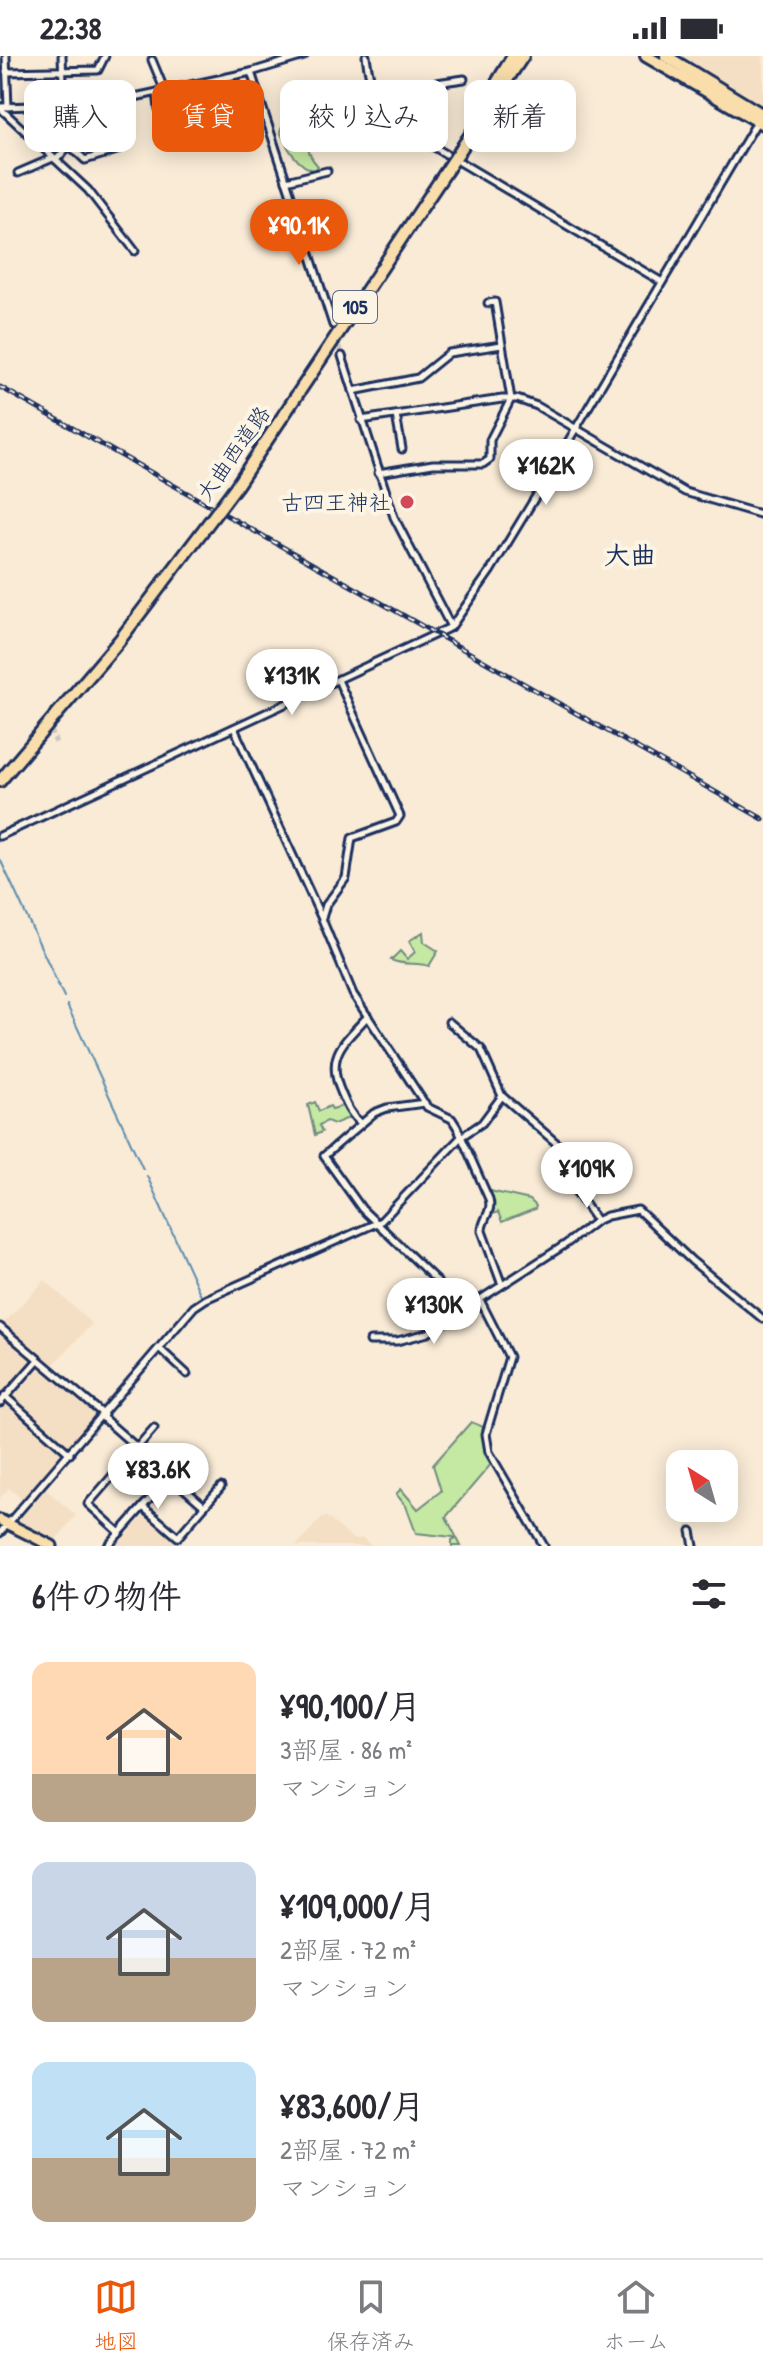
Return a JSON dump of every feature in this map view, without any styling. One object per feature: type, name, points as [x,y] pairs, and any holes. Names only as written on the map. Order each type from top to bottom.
[{"type":"highway","points":[[500,80],[513,56]]},
{"type":"highway","points":[[506,80],[523,56]]},
{"type":"highway","points":[[646,56],[762,118]]},
{"type":"highway","points":[[666,56],[762,118]]},
{"type":"highway","name":"大曲西道路","points":[[0,781],[119,641],[237,485],[464,142]]},
{"type":"main road","points":[[4,1522],[52,1546]]},
{"type":"street","points":[[6,56],[8,107]]},
{"type":"street","points":[[62,56],[63,80]]},
{"type":"street","points":[[6,72],[98,70],[105,56]]},
{"type":"street","points":[[210,80],[304,56]]},
{"type":"street","points":[[366,56],[371,80]]},
{"type":"street","points":[[152,60],[160,80]]},
{"type":"street","points":[[251,72],[253,80]]},
{"type":"street","points":[[448,81],[464,79]]},
{"type":"street","points":[[0,108],[24,107]]},
{"type":"street","points":[[0,108],[88,190],[135,251]]},
{"type":"street","points":[[264,114],[333,325]]},
{"type":"street","points":[[0,836],[451,627],[491,570],[762,118]]},
{"type":"street","points":[[18,173],[54,159],[62,152]]},
{"type":"street","points":[[76,152],[85,160],[111,152]]},
{"type":"street","points":[[460,162],[662,282]]},
{"type":"street","points":[[286,181],[327,171]]},
{"type":"street","points":[[378,473],[433,464],[485,463],[492,456],[489,442],[493,430],[511,399],[495,302],[488,303]]},
{"type":"street","points":[[353,391],[418,378],[449,353],[502,345]]},
{"type":"street","points":[[342,356],[378,473],[400,532],[451,627]]},
{"type":"street","points":[[361,420],[511,399],[537,406],[685,492],[763,515]]},
{"type":"street","points":[[396,415],[402,449]]},
{"type":"street","points":[[322,919],[326,905],[346,878],[352,838],[396,822],[400,816],[338,680]]},
{"type":"street","points":[[234,728],[322,919],[348,984],[425,1103],[430,1109],[452,1119],[461,1137],[490,1203],[482,1231],[502,1285]]},
{"type":"street","points":[[361,1123],[346,1105],[334,1065],[338,1051],[368,1016]]},
{"type":"street","points":[[449,1022],[481,1049],[502,1096],[576,1160],[573,1187],[596,1221]]},
{"type":"street","points":[[0,1533],[4,1522],[70,1454],[194,1307],[377,1223],[461,1137],[482,1123],[502,1096]]},
{"type":"street","points":[[425,1103],[381,1110],[361,1123],[324,1156],[362,1209],[436,1280],[456,1316]]},
{"type":"street","points":[[370,1341],[397,1341],[420,1335],[456,1316],[596,1221],[638,1210],[692,1261],[763,1319]]},
{"type":"street","points":[[480,1300],[509,1357],[486,1434],[489,1452],[544,1546]]},
{"type":"street","points":[[0,1327],[204,1506]]},
{"type":"street","points":[[160,1349],[187,1374]]},
{"type":"street","points":[[0,1403],[38,1360]]},
{"type":"street","points":[[5,1396],[70,1454]]},
{"type":"street","points":[[120,1533],[88,1504],[154,1428]]},
{"type":"street","points":[[108,1546],[186,1458]]},
{"type":"street","points":[[143,1507],[178,1537],[221,1487]]},
{"type":"street","points":[[691,1531],[694,1546]]},
{"type":"shaded area","points":[[678,56],[763,56],[763,107],[754,101]]},
{"type":"shaded area","points":[[45,1280],[92,1324],[51,1367],[2,1325]]},
{"type":"shaded area","points":[[0,1331],[33,1360],[0,1397]]},
{"type":"shaded area","points":[[39,1365],[97,1416],[70,1450],[10,1398]]},
{"type":"shaded area","points":[[7,1402],[66,1455],[25,1502],[9,1488],[0,1498],[0,1410]]},
{"type":"shaded area","points":[[44,1488],[76,1515],[56,1540],[16,1521]]},
{"type":"shaded area","points":[[147,1512],[179,1540],[174,1546],[116,1546]]},
{"type":"shaded area","points":[[327,1517],[354,1540],[363,1538],[371,1546],[296,1546],[321,1518]]},
{"type":"green space","points":[[291,152],[310,152],[318,166],[315,170],[298,161]]},
{"type":"green space","points":[[423,932],[424,942],[438,951],[429,966],[391,960],[400,951],[407,959],[415,952],[409,941]]},
{"type":"green space","points":[[315,1102],[319,1111],[330,1106],[332,1109],[343,1106],[351,1117],[334,1124],[327,1121],[319,1125],[322,1132],[315,1135],[308,1105]]},
{"type":"green space","points":[[490,1191],[530,1200],[535,1209],[502,1222],[498,1212],[491,1215],[493,1204]]},
{"type":"green space","points":[[471,1422],[486,1428],[484,1439],[492,1463],[446,1517],[461,1546],[452,1546],[452,1540],[456,1538],[416,1533],[406,1506],[396,1494],[401,1489],[418,1509],[441,1491],[433,1465]]},
{"type":"waterway","points":[[0,859],[64,997]]},
{"type":"waterway","points":[[67,1005],[143,1169]]},
{"type":"waterway","points":[[147,1176],[202,1298]]},
{"type":"tunnel","points":[[333,325],[342,356]]},
{"type":"tunnel","points":[[46,717],[56,743]]},
{"type":"railway","points":[[0,387],[763,819]]},
{"type":"place","name":"古四王神社","points":[[407,502]]},
{"type":"district","name":"大曲","points":[[630,555]]}]
